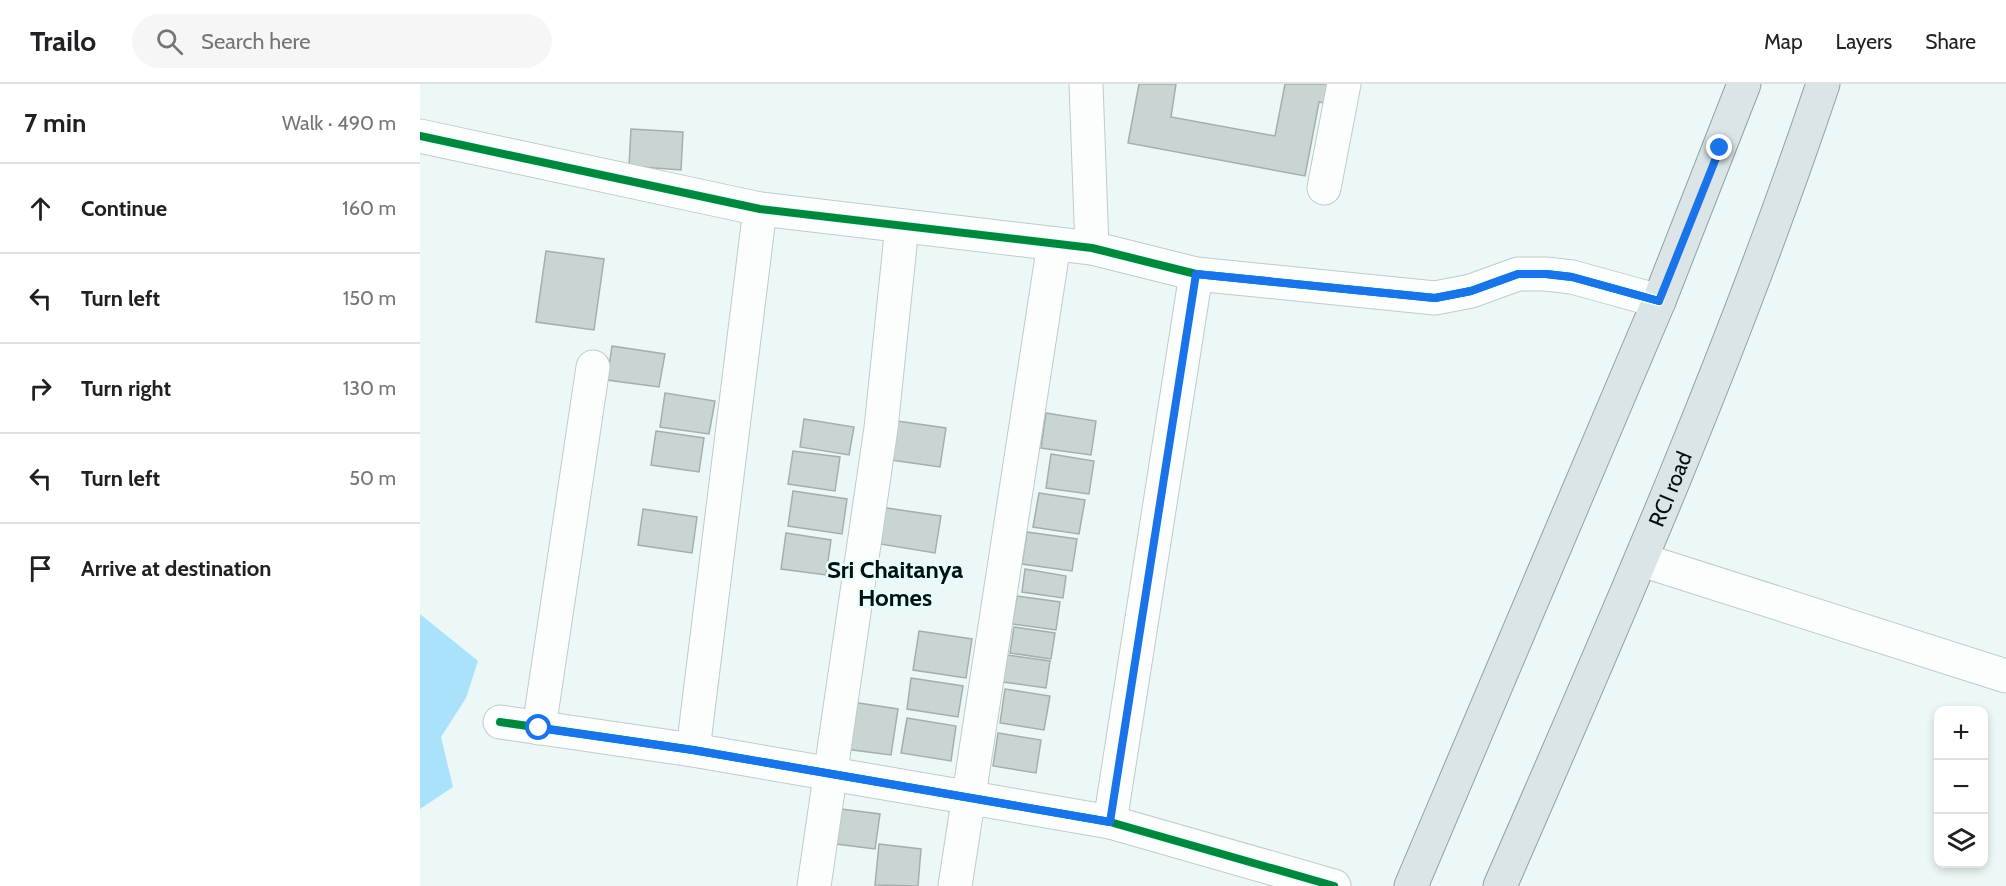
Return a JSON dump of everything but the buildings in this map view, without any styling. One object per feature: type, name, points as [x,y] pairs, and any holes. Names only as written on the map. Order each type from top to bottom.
[{"type":"main road","points":[[1411,886],[1659,301],[1744,84]]},
{"type":"main road","name":"RCI road","points":[[1500,886],[1642,560],[1734,331],[1823,84]]},
{"type":"street","points":[[1086,84],[1092,248]]},
{"type":"street","points":[[1324,188],[1344,84]]},
{"type":"street","points":[[420,136],[760,209],[1092,248],[1196,274],[1435,298],[1471,291],[1518,274],[1546,274],[1572,277],[1659,301]]},
{"type":"street","points":[[693,750],[760,209]]},
{"type":"street","points":[[814,886],[832,774],[880,428],[902,226]]},
{"type":"street","points":[[955,886],[1054,244]]},
{"type":"street","points":[[1110,822],[1196,274]]},
{"type":"street","points":[[539,728],[593,367]]},
{"type":"street","points":[[1642,560],[2006,676]]},
{"type":"street","points":[[500,722],[693,750],[1110,822],[1334,886]]},
{"type":"water","points":[[420,614],[478,661],[466,698],[441,737],[453,787],[420,809]]},
{"type":"cycle path","points":[[420,136],[760,209],[1092,248],[1196,274],[1435,298],[1471,291],[1518,274],[1546,274],[1572,277],[1659,301]]},
{"type":"cycle path","points":[[500,722],[693,750],[1110,822],[1334,886]]},
{"type":"district","name":"Sri Chaitanya Homes","points":[[895,583]]},
{"type":"route","points":[[539,728],[693,750],[1110,822],[1196,274],[1435,298],[1471,291],[1518,274],[1546,274],[1572,277],[1659,301],[1720,148]]}]
